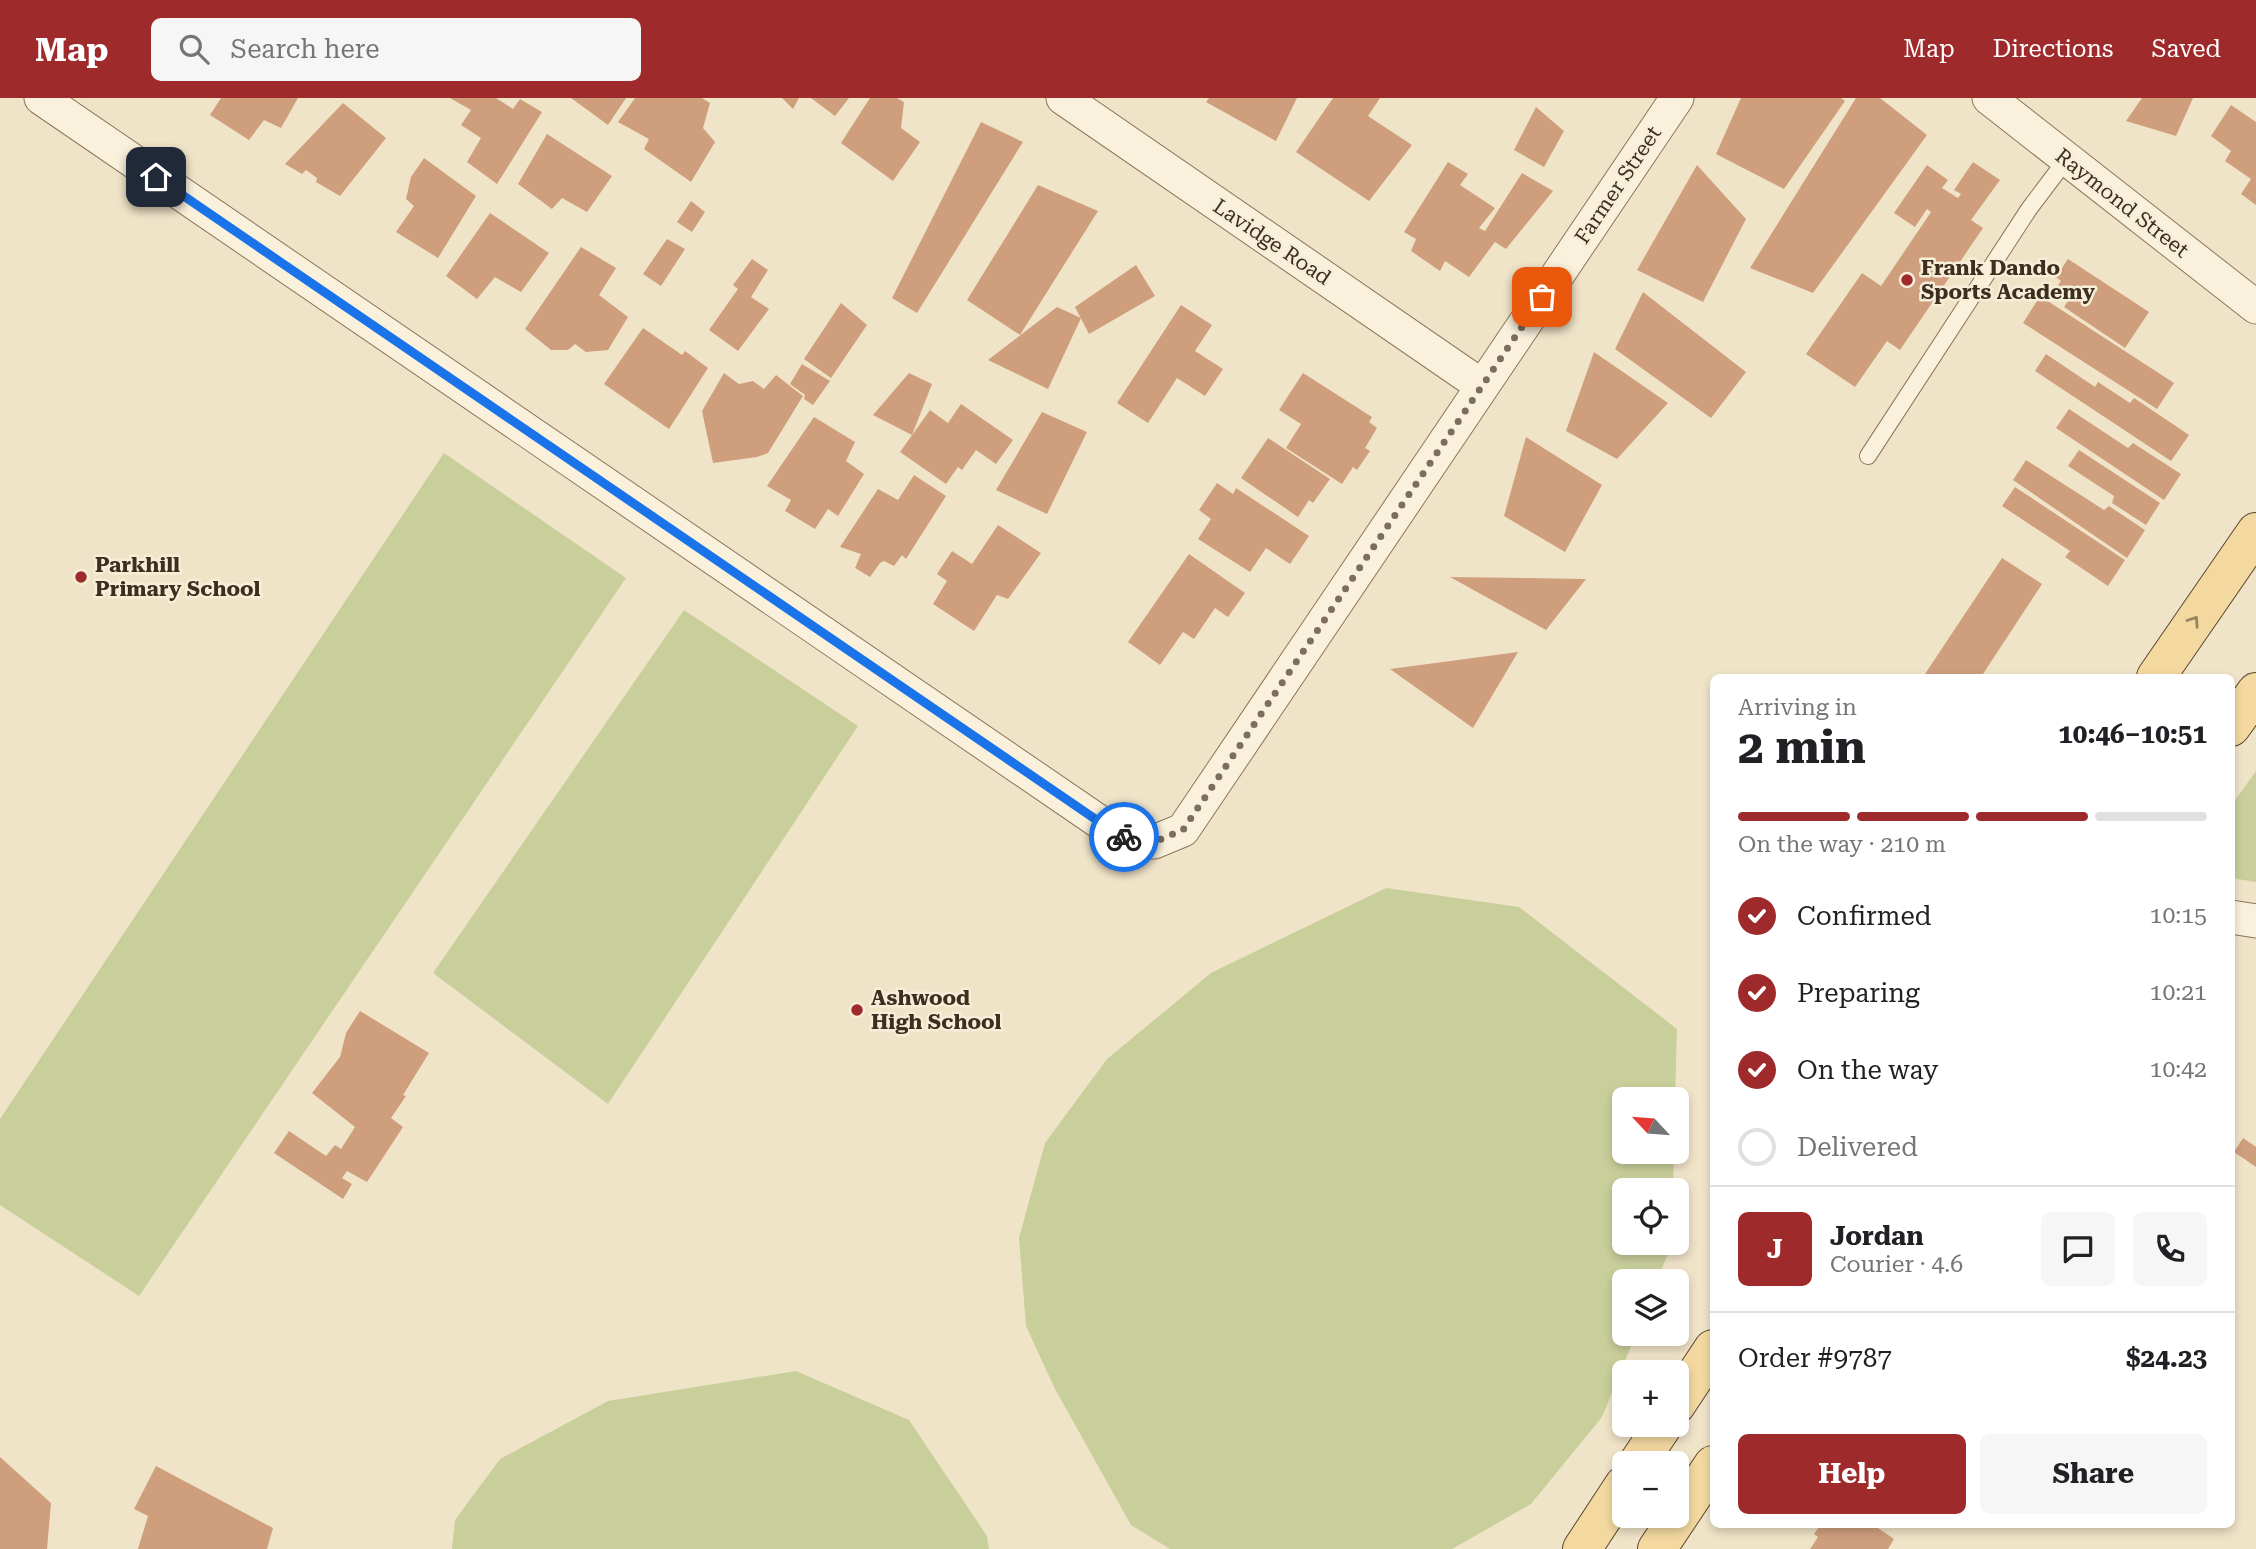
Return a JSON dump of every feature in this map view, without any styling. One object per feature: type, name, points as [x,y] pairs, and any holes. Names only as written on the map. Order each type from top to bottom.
[{"type":"main road","points":[[2158,674],[2256,531]]},
{"type":"main road","points":[[2235,721],[2256,692]]},
{"type":"main road","points":[[1689,1385],[1710,1354]]},
{"type":"main road","points":[[1657,1549],[1710,1470]]},
{"type":"main road","points":[[1582,1549],[1612,1503]]},
{"type":"street","name":"Farmer Street","points":[[41,98],[1120,836],[1154,842],[1183,830],[1677,98]]},
{"type":"street","name":"Lavidge Road","points":[[1063,98],[1482,386]]},
{"type":"street","name":"Raymond Street","points":[[1989,98],[2256,307]]},
{"type":"street","points":[[2235,918],[2256,921]]},
{"type":"lane","points":[[1868,456],[2029,209],[2066,160]]},
{"type":"green space","points":[[444,453],[626,578],[139,1296],[0,1205],[0,1119]]},
{"type":"green space","points":[[684,610],[858,726],[608,1104],[433,973]]},
{"type":"green space","points":[[2256,771],[2256,882],[2235,879],[2235,800]]},
{"type":"green space","points":[[1386,888],[1519,907],[1677,1029],[1675,1087],[1612,1087],[1612,1164],[1674,1164],[1673,1178],[1612,1178],[1612,1255],[1667,1255],[1662,1269],[1612,1269],[1612,1346],[1631,1346],[1625,1360],[1612,1360],[1612,1393],[1602,1417],[1531,1504],[1452,1549],[1170,1549],[1131,1525],[1055,1389],[1026,1326],[1019,1238],[1045,1143],[1107,1059],[1211,973]]},
{"type":"green space","points":[[796,1371],[909,1420],[987,1536],[989,1549],[452,1549],[455,1520],[500,1459],[608,1401]]},
{"type":"building","points":[[221,98],[298,98],[281,128],[264,120],[249,140],[210,115]]},
{"type":"building","points":[[450,98],[496,98],[513,109],[520,99],[542,112],[497,184],[467,162],[481,138],[461,125],[471,110]]},
{"type":"building","points":[[571,98],[626,98],[608,125]]},
{"type":"building","points":[[635,98],[702,98],[710,103],[703,128],[715,142],[691,182],[644,149],[649,139],[618,122]]},
{"type":"building","points":[[782,98],[799,98],[793,109]]},
{"type":"building","points":[[811,98],[849,98],[835,116]]},
{"type":"building","points":[[870,98],[897,98],[904,102],[901,128],[920,142],[893,181],[841,143]]},
{"type":"building","points":[[1209,98],[1297,98],[1276,141],[1206,102]]},
{"type":"building","points":[[1333,98],[1380,98],[1368,116],[1412,145],[1369,201],[1296,152]]},
{"type":"building","points":[[1741,98],[1841,98],[1845,101],[1784,189],[1716,154]]},
{"type":"building","points":[[1856,98],[1880,98],[1927,135],[1813,293],[1750,268]]},
{"type":"building","points":[[2142,98],[2193,98],[2176,136],[2126,121]]},
{"type":"building","points":[[343,103],[386,138],[340,196],[316,182],[317,178],[306,170],[302,174],[285,164]]},
{"type":"building","points":[[2231,105],[2256,122],[2256,205],[2241,194],[2251,179],[2225,161],[2231,151],[2211,136]]},
{"type":"building","points":[[1536,107],[1564,131],[1544,167],[1514,150]]},
{"type":"building","points":[[981,122],[1023,142],[917,313],[892,298]]},
{"type":"building","points":[[547,134],[612,176],[587,212],[562,198],[552,209],[518,184]]},
{"type":"building","points":[[424,158],[476,196],[438,258],[396,232],[414,206],[406,199],[411,177]]},
{"type":"building","points":[[1448,162],[1468,174],[1460,185],[1495,208],[1479,228],[1485,231],[1522,173],[1553,191],[1506,249],[1495,242],[1469,277],[1445,261],[1440,271],[1411,251],[1416,239],[1404,232]]},
{"type":"building","points":[[1973,162],[2000,180],[1971,220],[1983,228],[1900,350],[1887,341],[1855,387],[1806,354],[1862,273],[1881,286],[1931,212],[1927,209],[1915,227],[1894,213],[1927,165],[1948,180],[1942,188],[1958,198],[1961,194],[1954,190]]},
{"type":"building","points":[[1697,165],[1746,219],[1703,302],[1637,270]]},
{"type":"building","points":[[1038,185],[1098,211],[1020,335],[967,300]]},
{"type":"building","points":[[691,201],[705,212],[692,232],[677,222]]},
{"type":"building","points":[[490,213],[549,253],[521,292],[495,277],[477,299],[446,276]]},
{"type":"building","points":[[667,239],[685,249],[661,286],[643,274]]},
{"type":"building","points":[[581,247],[616,268],[599,295],[628,317],[608,350],[586,352],[575,344],[568,350],[551,350],[525,329]]},
{"type":"building","points":[[752,259],[768,270],[751,297],[769,309],[738,351],[709,330],[738,289],[733,285]]},
{"type":"building","points":[[2068,259],[2149,312],[2125,348],[2064,307],[2073,294],[2058,285],[2061,281],[2056,277]]},
{"type":"building","points":[[1136,265],[1155,296],[1089,334],[1075,307]]},
{"type":"building","points":[[1643,292],[1746,372],[1711,418],[1615,349]]},
{"type":"building","points":[[2040,296],[2174,383],[2157,409],[2023,323]]},
{"type":"building","points":[[841,303],[867,325],[831,378],[804,359]]},
{"type":"building","points":[[1181,305],[1212,325],[1195,351],[1223,369],[1205,396],[1177,378],[1148,423],[1117,403]]},
{"type":"building","points":[[1057,307],[1081,318],[1048,389],[988,360]]},
{"type":"building","points":[[643,328],[682,355],[685,351],[708,368],[669,429],[604,384]]},
{"type":"building","points":[[1594,352],[1668,403],[1617,459],[1566,431]]},
{"type":"building","points":[[2046,354],[2095,387],[2098,382],[2130,403],[2134,398],[2189,435],[2171,461],[2035,371]]},
{"type":"building","points":[[802,364],[830,381],[813,405],[790,384]]},
{"type":"building","points":[[724,373],[739,384],[753,381],[764,389],[776,375],[803,396],[768,453],[713,463],[702,411]]},
{"type":"building","points":[[909,373],[932,384],[912,435],[873,415]]},
{"type":"building","points":[[1303,373],[1372,417],[1369,422],[1377,428],[1365,448],[1370,451],[1357,470],[1353,467],[1342,484],[1286,448],[1301,424],[1279,410]]},
{"type":"building","points":[[961,404],[1013,440],[996,464],[976,450],[962,470],[958,467],[946,484],[900,452],[930,410],[948,423]]},
{"type":"building","points":[[2069,409],[2128,448],[2133,443],[2181,474],[2164,500],[2056,428]]},
{"type":"building","points":[[1042,412],[1087,432],[1047,514],[996,490]]},
{"type":"building","points":[[814,417],[855,442],[846,461],[864,474],[838,516],[828,509],[815,529],[785,511],[791,500],[767,486]]},
{"type":"building","points":[[1526,437],[1602,485],[1565,552],[1504,516]]},
{"type":"building","points":[[1268,438],[1330,479],[1313,503],[1309,500],[1298,517],[1241,478]]},
{"type":"building","points":[[2079,450],[2160,503],[2146,525],[2112,503],[2114,496],[2068,466]]},
{"type":"building","points":[[2026,460],[2104,510],[2109,506],[2145,530],[2127,558],[2013,480]]},
{"type":"building","points":[[914,475],[946,496],[906,559],[902,555],[894,566],[884,561],[880,563],[870,577],[855,568],[861,554],[840,547],[878,489],[898,500]]},
{"type":"building","points":[[1217,483],[1233,494],[1236,488],[1309,536],[1290,564],[1266,548],[1250,572],[1198,539],[1211,519],[1199,510]]},
{"type":"building","points":[[2015,487],[2125,560],[2108,586],[2065,557],[2070,551],[2002,506]]},
{"type":"building","points":[[998,525],[1041,553],[1008,599],[997,595],[974,631],[933,604],[947,581],[937,574],[952,551],[972,564]]},
{"type":"building","points":[[1189,554],[1245,593],[1228,617],[1215,608],[1194,639],[1183,632],[1160,665],[1128,642]]},
{"type":"building","points":[[2002,558],[2042,584],[1983,674],[1925,674]]},
{"type":"building","points":[[1450,577],[1586,579],[1546,630]]},
{"type":"building","points":[[1518,652],[1473,728],[1390,669]]},
{"type":"building","points":[[360,1011],[429,1053],[391,1118],[403,1127],[367,1182],[347,1171],[342,1178],[352,1184],[343,1199],[274,1153],[289,1131],[326,1156],[335,1145],[341,1149],[355,1127],[312,1093],[340,1057],[346,1033]]},
{"type":"building","points":[[2243,1138],[2256,1147],[2256,1167],[2235,1153]]},
{"type":"building","points":[[0,1457],[51,1503],[47,1549],[0,1549]]},
{"type":"building","points":[[156,1466],[273,1528],[267,1549],[138,1549],[148,1516],[134,1509]]},
{"type":"building","points":[[1818,1528],[1878,1528],[1894,1539],[1888,1549],[1810,1549],[1818,1537],[1814,1534]]},
{"type":"way so far","points":[[1124,837],[1154,842],[1183,830],[1542,297]]},
{"type":"place","name":"Frank Dando Sports Academy","points":[[1907,280]]},
{"type":"place","name":"Parkhill Primary School","points":[[81,577]]},
{"type":"place","name":"Ashwood High School","points":[[857,1010]]},
{"type":"route","points":[[156,177],[1124,837]]}]
